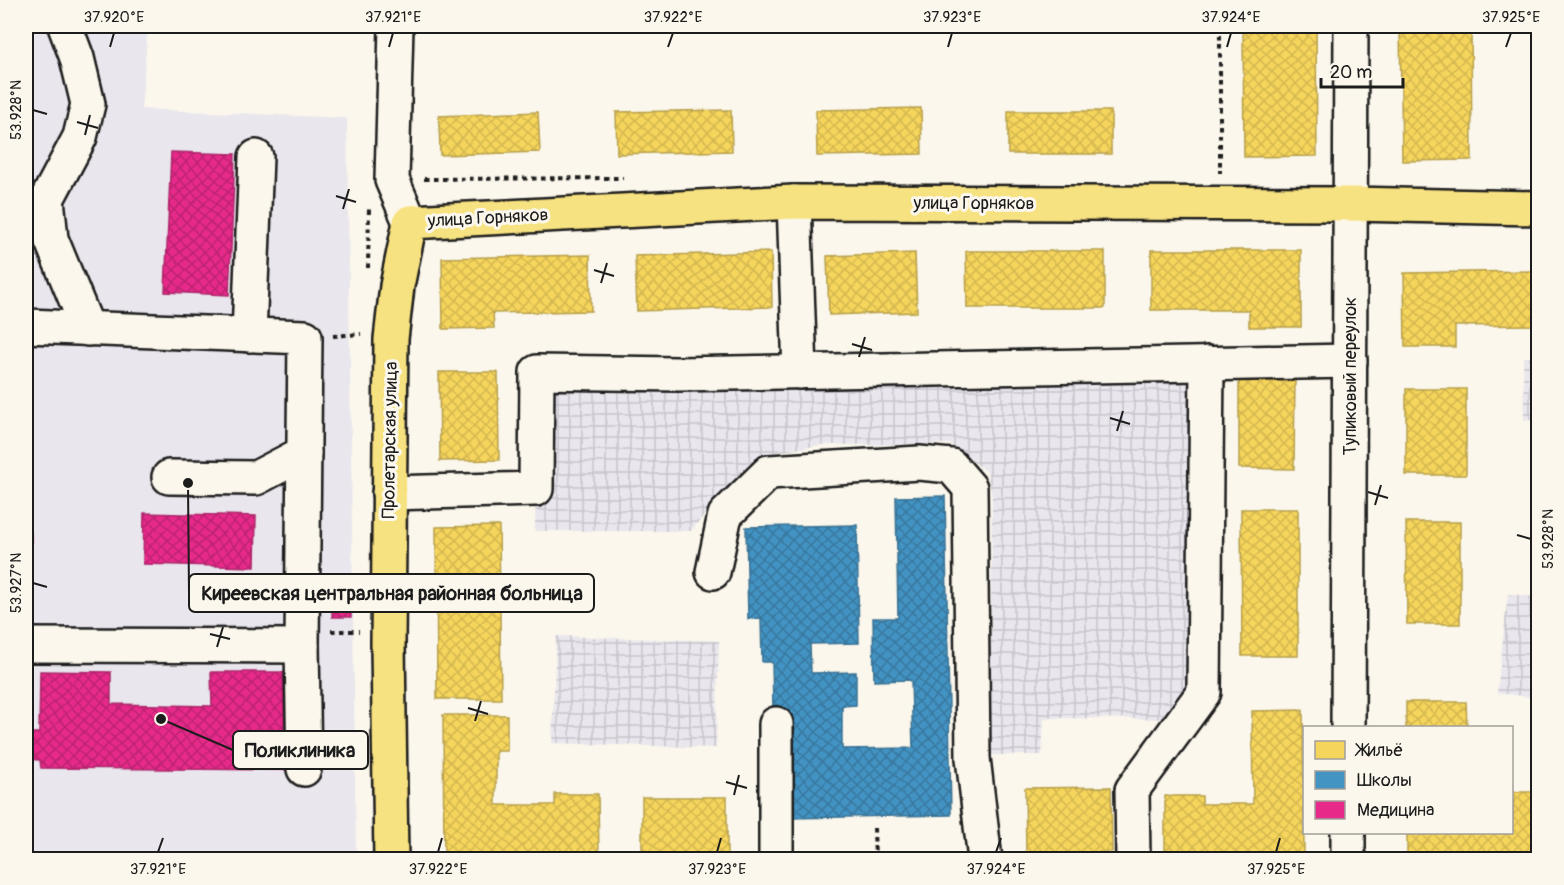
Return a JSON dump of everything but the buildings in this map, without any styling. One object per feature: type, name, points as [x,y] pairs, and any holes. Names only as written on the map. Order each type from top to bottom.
[{"type":"main road","name":"улица Горняков","points":[[410,222],[794,202],[1352,204],[1539,208]]},
{"type":"main road","name":"Пролетарская улица","points":[[391,860],[388,644],[391,339],[397,286],[410,222]]},
{"type":"street","points":[[65,26],[77,58],[88,104],[80,137],[47,199],[51,239],[88,329]]},
{"type":"street","points":[[396,26],[392,180],[410,222]]},
{"type":"street","name":"Тупиковый переулок","points":[[1348,726],[1351,26]]},
{"type":"street","points":[[249,335],[256,157]]},
{"type":"street","points":[[794,202],[800,372]]},
{"type":"street","points":[[26,326],[305,337],[302,646],[304,769]]},
{"type":"street","points":[[389,493],[536,489],[537,372],[800,372],[1350,361]]},
{"type":"street","points":[[1133,860],[1132,790],[1204,692],[1207,363]]},
{"type":"street","points":[[169,477],[256,478],[304,453]]},
{"type":"street","points":[[713,572],[725,515],[770,472],[919,463],[951,466],[970,488],[973,758],[985,860]]},
{"type":"street","points":[[26,645],[302,646]]},
{"type":"street","points":[[776,724],[776,860]]},
{"type":"street","points":[[1348,834],[1348,860]]},
{"type":"path","points":[[1209,177],[1220,177],[1220,26]]},
{"type":"path","points":[[392,180],[471,177],[635,178]]},
{"type":"path","points":[[368,271],[369,203]]},
{"type":"path","points":[[874,828],[875,860]]},
{"type":"shaded area","points":[[26,26],[148,26],[141,109],[347,118],[356,859],[26,859]]},
{"type":"shaded area","points":[[1523,357],[1538,357],[1538,420],[1524,420]]},
{"type":"shaded area","points":[[1207,363],[1204,692],[1185,719],[1044,718],[1042,755],[990,755],[992,496],[987,472],[950,444],[822,445],[771,453],[725,492],[691,531],[535,531],[537,372]]},
{"type":"shaded area","points":[[1508,594],[1538,597],[1538,698],[1497,693]]},
{"type":"shaded area","points":[[556,636],[719,641],[716,748],[552,743]]},
{"type":"place","name":"Киреевская центральная районная больница","points":[[188,483]]},
{"type":"place","name":"Поликлиника","points":[[161,719]]}]
